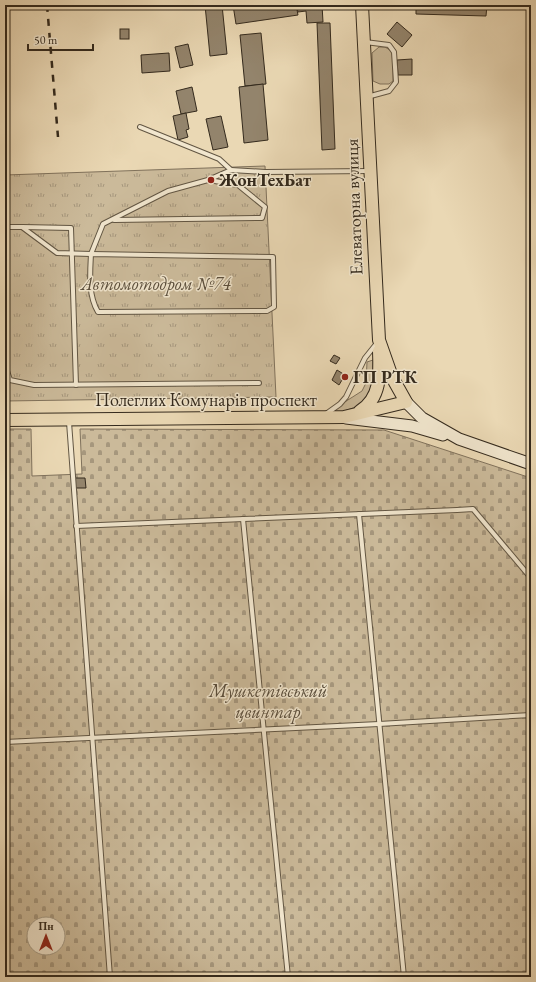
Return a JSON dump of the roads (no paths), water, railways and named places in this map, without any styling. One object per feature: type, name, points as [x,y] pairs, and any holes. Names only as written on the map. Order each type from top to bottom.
[{"type":"main road","name":"Елеваторна вулиця","points":[[362,5],[379,340],[392,377],[406,402]]},
{"type":"main road","points":[[344,417],[363,409],[373,400],[375,396],[380,363],[379,340]]},
{"type":"main road","points":[[406,402],[422,418],[459,439]]},
{"type":"main road","name":"Полеглих Комунарів проспект","points":[[5,420],[344,417],[406,402]]},
{"type":"main road","points":[[344,417],[412,426],[459,439],[531,464]]},
{"type":"lane","points":[[364,42],[389,45],[394,52],[396,82],[389,91],[367,97]]},
{"type":"lane","points":[[140,127],[219,159],[231,170]]},
{"type":"lane","points":[[22,228],[57,253],[72,254],[91,254],[273,257],[274,307],[267,311],[98,312],[94,305],[90,276],[91,254],[103,224],[168,191],[208,180],[231,170],[265,172],[371,171]]},
{"type":"lane","points":[[112,220],[262,218],[265,207],[238,185],[208,180]]},
{"type":"lane","points":[[5,228],[71,228],[76,385]]},
{"type":"lane","points":[[321,418],[340,404],[346,397],[365,358],[379,340]]},
{"type":"lane","points":[[5,365],[10,380],[34,385],[259,383]]},
{"type":"lane","points":[[69,419],[110,977]]},
{"type":"lane","points":[[76,526],[473,509],[531,578]]},
{"type":"lane","points":[[359,514],[404,977]]},
{"type":"lane","points":[[243,519],[288,977]]},
{"type":"lane","points":[[5,742],[531,715]]},
{"type":"railway","points":[[47,5],[58,137]]},
{"type":"place","name":"ЖонТехБат","points":[[211,180]]},
{"type":"place","name":"ГП РТК","points":[[345,377]]},
{"type":"park label","name":"Автомотодром №74","points":[[156,284]]},
{"type":"park label","name":"Мушкетівський цвинтар","points":[[268,701]]}]
